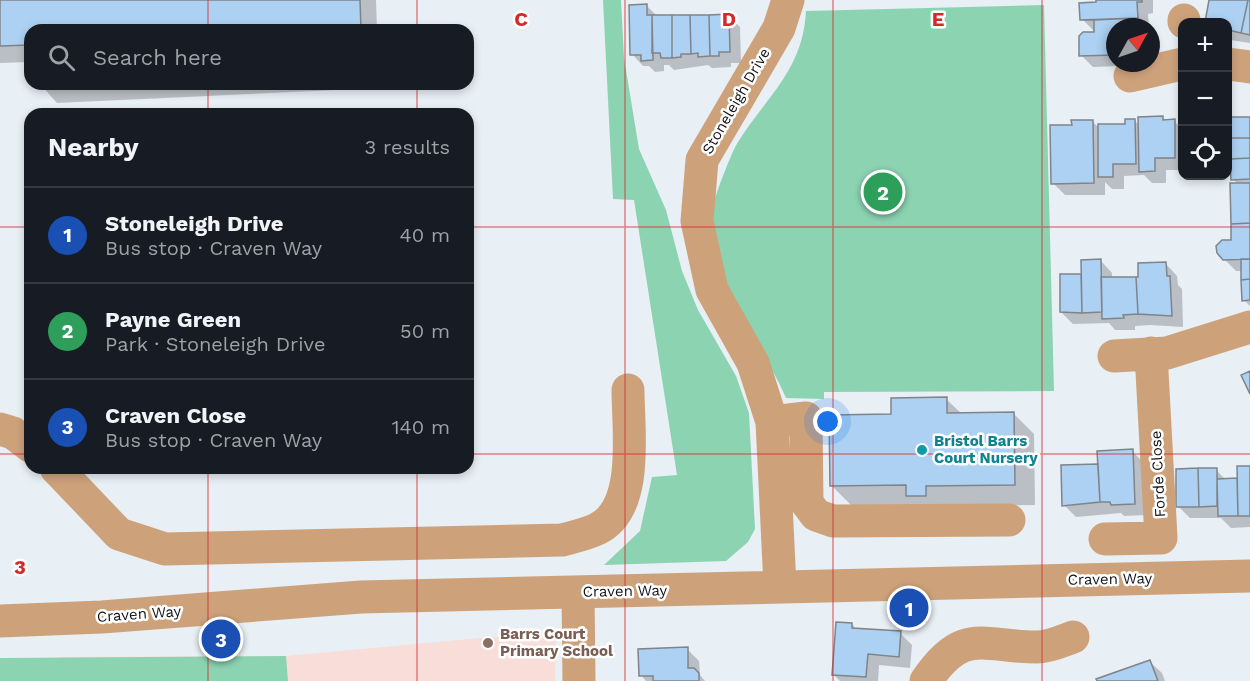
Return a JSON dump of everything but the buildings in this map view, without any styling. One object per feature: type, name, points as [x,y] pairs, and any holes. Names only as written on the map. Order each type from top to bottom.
[{"type":"street","name":"Stoneleigh Drive","points":[[780,586],[772,423],[753,363],[712,290],[698,221],[702,160],[779,28],[788,0]]},
{"type":"street","points":[[1130,76],[1178,65]]},
{"type":"street","points":[[1232,65],[1250,67]]},
{"type":"street","points":[[1114,356],[1167,352],[1250,327]]},
{"type":"street","name":"Forde Close","points":[[1105,539],[1161,538],[1151,353]]},
{"type":"street","points":[[62,474],[119,534],[165,549],[562,540],[599,528],[622,503],[628,481],[628,390]]},
{"type":"street","points":[[772,423],[806,418],[807,503],[816,515],[833,521],[1009,520]]},
{"type":"street","name":"Craven Way","points":[[0,621],[102,617],[361,597],[1250,576]]},
{"type":"street","points":[[578,592],[579,681]]},
{"type":"street","points":[[920,679],[956,648],[976,642],[1040,647],[1073,637]]},
{"type":"shaded area","name":"Barrs Court Primary School","points":[[556,631],[555,681],[37,681],[58,657],[286,656]]},
{"type":"green space","points":[[603,0],[621,0],[624,58],[639,149],[666,210],[682,271],[698,310],[736,376],[749,413],[755,529],[748,542],[726,561],[604,565],[640,531],[652,477],[677,475],[634,200],[613,199]]},
{"type":"green space","points":[[1044,5],[1054,391],[824,392],[824,399],[786,398],[738,312],[722,277],[713,241],[712,210],[735,147],[791,66],[803,32],[806,11]]},
{"type":"green space","points":[[286,656],[288,681],[0,681],[0,658]]},
{"type":"place","name":"Payne Green","points":[[883,192]]},
{"type":"place","name":"Bristol Barrs Court Nursery","points":[[922,450]]},
{"type":"place","name":"Stoneleigh Drive","points":[[909,608]]},
{"type":"place","name":"Craven Close","points":[[221,639]]},
{"type":"place","name":"Barrs Court Primary School","points":[[488,643]]}]
